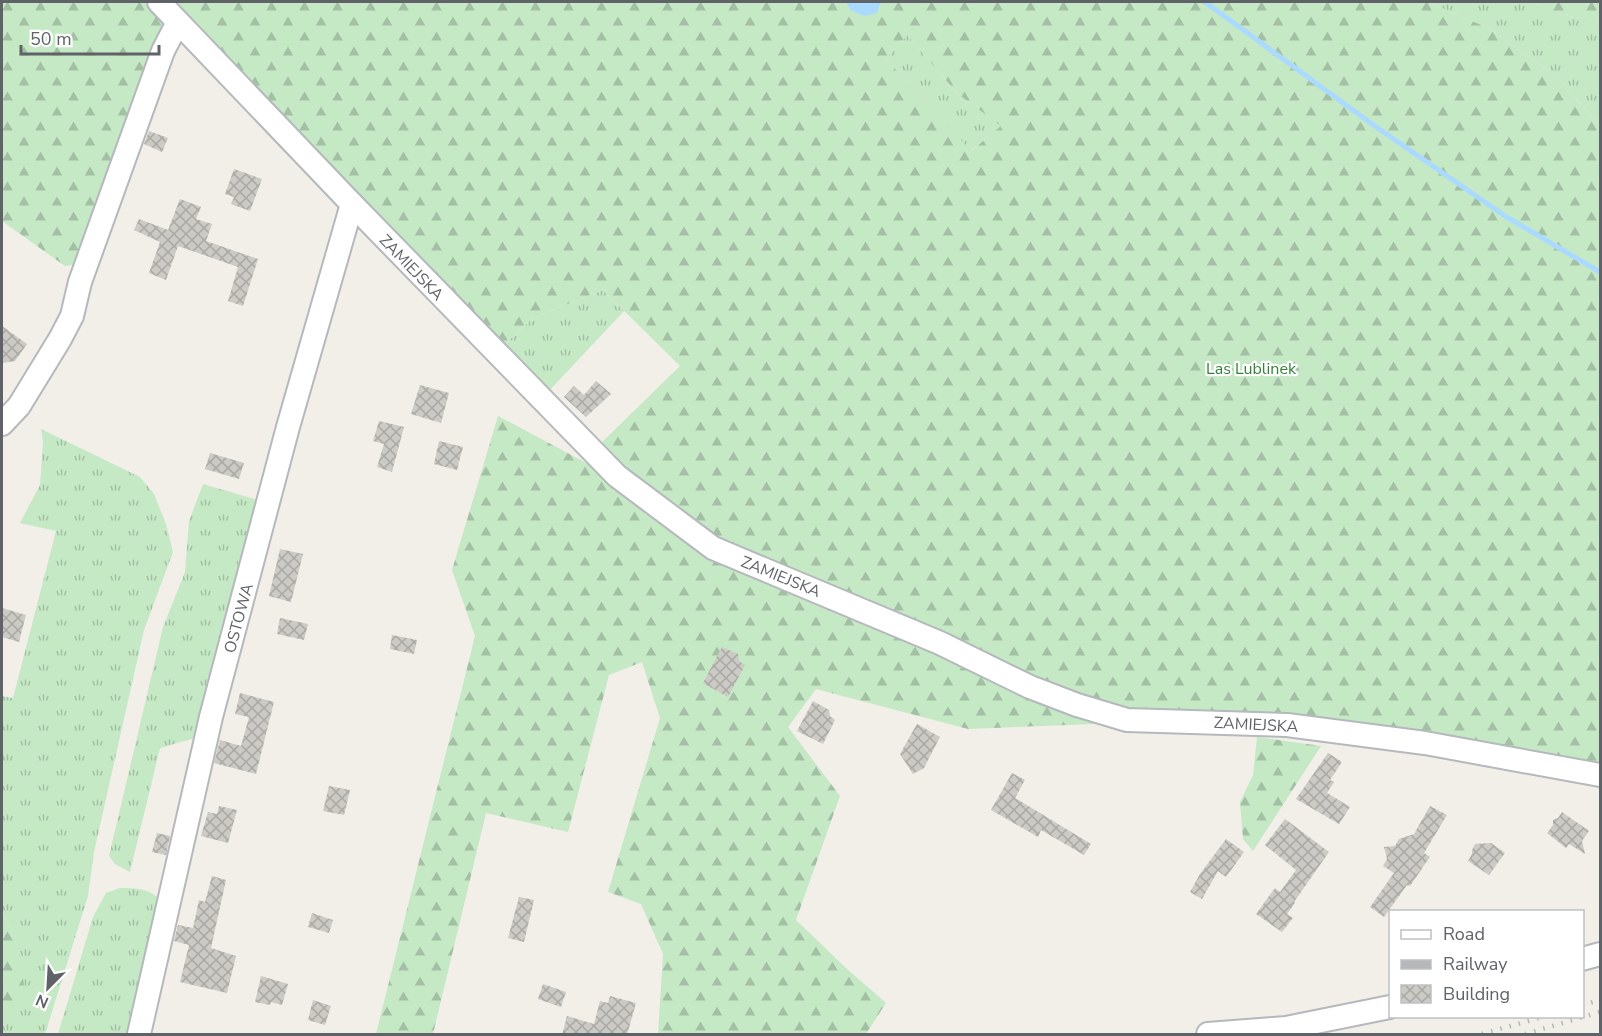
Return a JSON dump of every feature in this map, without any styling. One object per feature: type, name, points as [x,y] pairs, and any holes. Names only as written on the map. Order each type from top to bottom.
[{"type":"street","name":"ZAMIEJSKA","points":[[159,2],[617,476],[713,548],[940,643],[1030,687],[1077,705],[1127,720],[1287,725],[1425,743],[1600,775]]},
{"type":"street","points":[[2,424],[19,406],[72,316],[80,282],[163,51],[178,22]]},
{"type":"street","name":"OSTOWA","points":[[139,1035],[211,717],[288,427],[352,204]]},
{"type":"street","points":[[1584,958],[1600,954]]},
{"type":"street","points":[[1208,1035],[1286,1028],[1389,1007]]},
{"type":"green space","name":"Las Lublinek","points":[[2,2],[846,2],[850,10],[877,13],[881,2],[1428,2],[1488,28],[1556,76],[1600,126],[1600,771],[1127,713],[1033,684],[717,544],[622,469],[599,445],[680,366],[603,290],[533,318],[504,345],[164,21],[79,264],[65,266],[2,221]],"holes":[[[907,35],[958,94],[1001,126],[971,151],[886,59]]]},
{"type":"green space","points":[[1428,2],[1533,2],[1557,14],[1600,21],[1600,126],[1556,76],[1488,28]]},
{"type":"green space","points":[[1533,2],[1600,2],[1600,21],[1556,14]]},
{"type":"green space","points":[[907,35],[958,94],[1002,126],[970,151],[886,59]]},
{"type":"green space","points":[[603,290],[624,311],[547,393],[504,345],[533,318]]},
{"type":"green space","points":[[498,416],[605,473],[710,553],[1119,723],[968,729],[816,689],[788,727],[840,796],[796,920],[886,1003],[866,1034],[658,1034],[663,954],[641,904],[608,892],[660,718],[642,662],[609,675],[568,832],[486,813],[433,1034],[376,1034],[475,636],[452,570]]},
{"type":"green space","points":[[41,429],[140,477],[154,494],[166,524],[173,552],[144,630],[94,852],[88,896],[45,1034],[2,1034],[2,1018],[15,1018],[18,947],[2,910],[2,696],[13,698],[56,531],[20,523],[40,485],[43,441]]},
{"type":"green space","points":[[203,484],[261,501],[202,736],[160,748],[130,872],[115,864],[109,856],[163,627],[185,572],[189,521]]},
{"type":"green space","points":[[1257,737],[1321,746],[1253,851],[1243,839],[1240,802],[1253,775]]},
{"type":"green space","points":[[120,888],[144,890],[163,903],[133,1034],[58,1034],[93,917],[106,893]]},
{"type":"green space","points":[[2,910],[18,947],[26,998],[15,1018],[2,1018]]},
{"type":"water","points":[[846,2],[881,2],[877,13],[864,16],[850,10]]},
{"type":"building","points":[[149,131],[168,138],[162,152],[144,144]]},
{"type":"building","points":[[234,169],[262,179],[250,211],[231,204],[234,197],[225,194]]},
{"type":"building","points":[[180,199],[201,207],[196,219],[212,224],[206,241],[258,259],[243,306],[228,301],[238,267],[178,246],[166,280],[149,273],[160,242],[134,230],[139,219],[168,230]]},
{"type":"building","points":[[2,326],[27,344],[15,361],[2,363]]},
{"type":"building","points":[[596,381],[611,394],[586,417],[564,397],[574,386],[584,395]]},
{"type":"building","points":[[420,385],[449,393],[441,423],[411,414]]},
{"type":"building","points":[[379,421],[404,427],[392,472],[377,467],[384,444],[373,441]]},
{"type":"building","points":[[439,441],[463,447],[457,470],[434,464]]},
{"type":"building","points":[[210,453],[244,463],[239,479],[205,469]]},
{"type":"building","points":[[280,549],[303,554],[291,602],[269,596]]},
{"type":"building","points":[[2,608],[26,615],[19,642],[2,637]]},
{"type":"building","points":[[280,618],[308,624],[304,640],[277,634]]},
{"type":"building","points":[[392,635],[417,640],[414,654],[390,649]]},
{"type":"building","points":[[722,647],[738,654],[739,661],[745,665],[728,697],[703,683]]},
{"type":"building","points":[[240,693],[274,702],[256,774],[214,763],[220,740],[241,746],[249,717],[235,714]]},
{"type":"building","points":[[813,701],[829,710],[830,716],[835,720],[823,744],[797,731]]},
{"type":"building","points":[[917,724],[940,737],[924,768],[913,774],[900,754]]},
{"type":"building","points":[[1328,753],[1342,762],[1330,780],[1334,782],[1327,793],[1350,807],[1339,824],[1296,799]]},
{"type":"building","points":[[1012,773],[1025,780],[1015,798],[1091,844],[1084,855],[1041,830],[1038,837],[991,810]]},
{"type":"building","points":[[329,786],[350,790],[344,815],[323,811]]},
{"type":"building","points":[[219,806],[237,810],[228,843],[201,836],[208,812],[217,814]]},
{"type":"building","points":[[1430,806],[1447,815],[1424,853],[1430,857],[1384,917],[1370,907],[1394,873],[1383,866],[1387,859],[1384,847],[1395,846],[1399,839],[1414,834]]},
{"type":"building","points":[[1562,812],[1589,831],[1582,841],[1585,854],[1569,844],[1566,848],[1547,833],[1553,825],[1553,820],[1558,818]]},
{"type":"building","points":[[1285,819],[1329,852],[1294,902],[1287,914],[1293,918],[1282,932],[1256,914],[1275,888],[1280,892],[1296,870],[1265,845]]},
{"type":"building","points":[[157,833],[170,836],[166,855],[152,852]]},
{"type":"building","points":[[1226,839],[1244,852],[1226,877],[1218,871],[1202,899],[1190,892],[1200,874]]},
{"type":"building","points":[[1491,843],[1505,853],[1489,875],[1468,861],[1475,844]]},
{"type":"building","points":[[212,876],[226,880],[211,948],[236,956],[227,993],[180,982],[189,945],[174,941],[178,925],[193,928],[199,900],[205,902]]},
{"type":"building","points":[[519,897],[534,900],[524,942],[508,938]]},
{"type":"building","points":[[312,913],[333,920],[329,933],[308,927]]},
{"type":"building","points":[[261,976],[288,984],[282,1005],[255,1002]]},
{"type":"building","points":[[543,984],[566,992],[561,1007],[538,999]]},
{"type":"building","points":[[610,996],[636,1003],[627,1035],[562,1035],[567,1016],[594,1024],[600,1001],[608,1003]]},
{"type":"building","points":[[313,1000],[331,1006],[325,1025],[308,1020]]},
{"type":"waterway","points":[[1205,2],[1372,124],[1505,216],[1600,272]]},
{"type":"railway","points":[[1584,1004],[1600,1000]]},
{"type":"railway","points":[[1584,1017],[1600,1012]]},
{"type":"railway","points":[[1482,1034],[1539,1018]]},
{"type":"railway","points":[[1525,1034],[1580,1018]]}]
